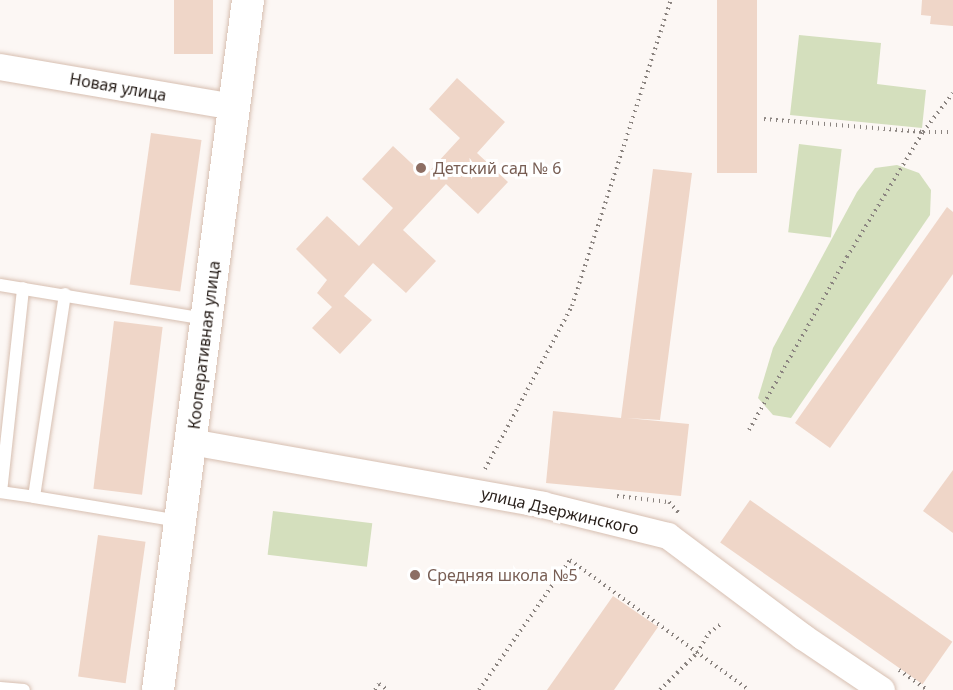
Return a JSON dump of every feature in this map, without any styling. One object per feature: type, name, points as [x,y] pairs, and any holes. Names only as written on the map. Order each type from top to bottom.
[{"type":"street","name":"Кооперативная улица","points":[[158,690],[248,0]]},
{"type":"street","name":"Новая улица","points":[[0,67],[235,107]]},
{"type":"street","name":"улица Дзержинского","points":[[191,441],[543,505],[668,536],[803,637],[882,690]]},
{"type":"lane","points":[[0,285],[207,319]]},
{"type":"lane","points":[[22,288],[0,492],[179,520]]},
{"type":"lane","points":[[34,497],[65,294]]},
{"type":"lane","points":[[0,688],[24,690]]},
{"type":"path","points":[[485,469],[572,306],[672,0]]},
{"type":"path","points":[[749,430],[847,257],[923,132],[953,93]]},
{"type":"path","points":[[764,119],[923,132],[953,132]]},
{"type":"path","points":[[479,690],[570,560],[749,690]]},
{"type":"path","points":[[660,690],[697,654],[709,633],[721,624]]},
{"type":"path","points":[[375,690],[379,684],[388,690]]},
{"type":"green space","points":[[799,35],[881,43],[877,84],[926,90],[922,128],[790,115]]},
{"type":"green space","points":[[799,144],[842,149],[831,238],[788,232]]},
{"type":"green space","points":[[897,165],[919,173],[931,190],[930,215],[791,418],[773,415],[758,398],[773,348],[857,192],[875,168]]},
{"type":"green space","points":[[273,511],[372,523],[367,567],[268,555]]},
{"type":"building","points":[[174,0],[213,0],[213,54],[174,54]]},
{"type":"building","points":[[717,0],[757,0],[757,173],[717,173]]},
{"type":"building","points":[[922,0],[953,0],[953,26],[930,24],[931,16],[921,15]]},
{"type":"building","name":"Детский сад № 6","points":[[457,78],[505,122],[477,153],[508,182],[478,214],[446,184],[403,230],[436,261],[406,293],[373,263],[344,296],[372,320],[340,354],[312,328],[332,307],[317,293],[327,280],[296,249],[327,216],[359,246],[393,208],[362,179],[393,146],[425,176],[460,138],[429,109]]},
{"type":"building","points":[[151,133],[202,140],[180,292],[130,285]]},
{"type":"building","points":[[653,169],[692,173],[660,420],[627,418],[689,424],[681,496],[546,483],[553,411],[621,418]]},
{"type":"building","points":[[947,207],[953,212],[953,274],[830,448],[795,423]]},
{"type":"building","points":[[114,321],[163,327],[142,495],[93,489]]},
{"type":"building","points":[[953,470],[953,533],[923,511]]},
{"type":"building","points":[[750,500],[952,642],[923,684],[720,543]]},
{"type":"building","points":[[98,535],[146,542],[126,683],[78,677]]},
{"type":"building","points":[[613,596],[658,627],[614,690],[547,690]]},
{"type":"place","name":"Детский сад № 6","points":[[421,168]]},
{"type":"place","name":"Средняя школа №5","points":[[415,575]]}]
